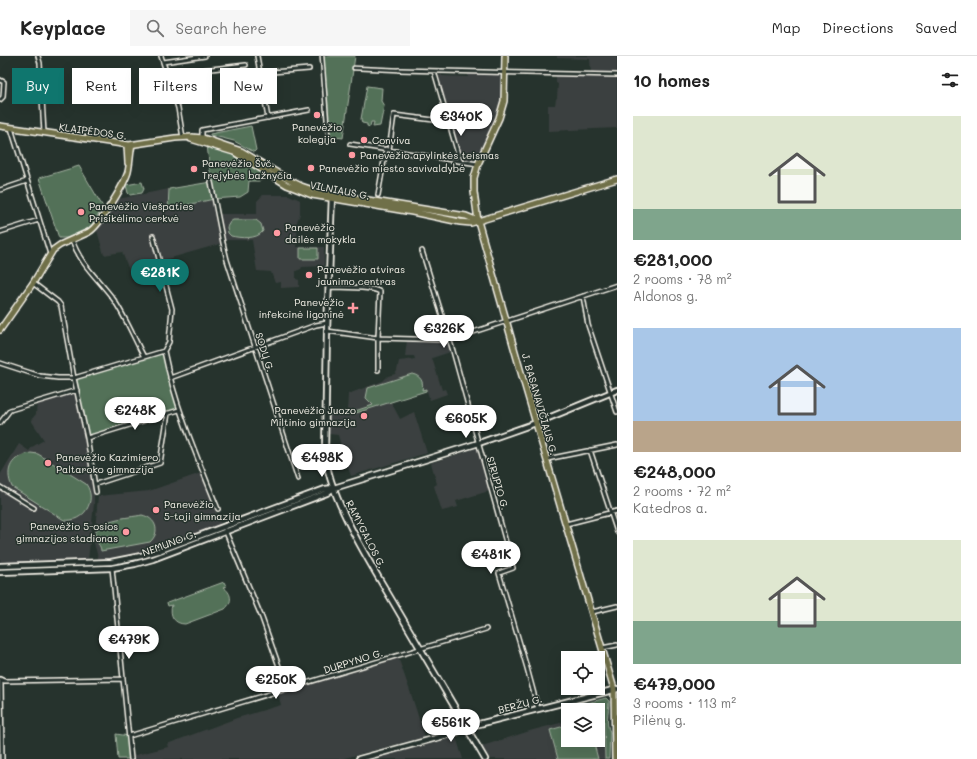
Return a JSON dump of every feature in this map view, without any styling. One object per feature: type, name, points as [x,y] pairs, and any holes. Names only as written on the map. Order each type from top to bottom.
[{"type":"main road","name":"J. BASANAVIČIAUS G.","points":[[505,56],[505,88],[502,108],[475,174],[474,185],[478,221],[602,648],[616,689],[615,759]]},
{"type":"main road","name":"KLAIPĖDOS G.","points":[[0,126],[129,145],[183,138]]},
{"type":"main road","name":"VILNIAUS G.","points":[[183,138],[224,144],[241,151],[301,186],[332,196],[466,216],[478,221]]},
{"type":"main road","points":[[0,330],[34,283],[50,254],[56,247],[90,232],[96,227],[124,182],[129,168],[129,145]]},
{"type":"main road","points":[[478,221],[617,178]]},
{"type":"main road","name":"RAMYGALOS G.","points":[[332,196],[327,323],[326,462],[334,488],[358,539],[485,759]]},
{"type":"main road","name":"NEMUNO G.","points":[[0,566],[111,562],[155,552],[326,489],[334,488],[479,443],[536,423],[617,390]]},
{"type":"main road","name":"NEMUNO G.","points":[[0,572],[112,568],[135,564],[153,559],[327,494],[334,488]]},
{"type":"main road","name":"BERŽŲ G.","points":[[359,759],[456,733],[467,727],[616,689]]},
{"type":"street","points":[[38,56],[40,63],[44,133]]},
{"type":"street","points":[[161,56],[165,68]]},
{"type":"street","points":[[163,62],[205,56]]},
{"type":"street","points":[[257,56],[259,68]]},
{"type":"street","points":[[322,56],[328,136]]},
{"type":"street","points":[[212,69],[246,66]]},
{"type":"street","points":[[354,68],[617,75]]},
{"type":"street","points":[[277,72],[309,69]]},
{"type":"street","points":[[434,71],[460,161]]},
{"type":"street","points":[[0,80],[4,82],[3,97],[0,100]]},
{"type":"street","points":[[177,104],[183,138]]},
{"type":"street","points":[[266,104],[268,118]]},
{"type":"street","points":[[202,140],[202,130],[309,110]]},
{"type":"street","points":[[378,195],[394,115],[442,122],[447,118]]},
{"type":"street","points":[[11,128],[50,254]]},
{"type":"street","points":[[350,144],[478,164]]},
{"type":"street","points":[[0,190],[27,181]]},
{"type":"street","name":"SODŲ G.","points":[[211,182],[223,243],[298,479]]},
{"type":"street","points":[[0,232],[39,220]]},
{"type":"street","points":[[153,236],[172,309],[169,342],[164,351],[170,378],[179,410],[202,472],[218,509]]},
{"type":"street","points":[[72,240],[85,265],[114,301],[144,357]]},
{"type":"street","name":"SIRUPIO G.","points":[[422,251],[479,443],[513,568],[499,573],[538,709]]},
{"type":"street","points":[[34,283],[61,306],[96,484],[96,492]]},
{"type":"street","points":[[327,331],[378,338],[449,340],[506,320],[617,285]]},
{"type":"street","points":[[328,287],[358,288],[378,290],[380,292],[378,370]]},
{"type":"street","points":[[583,296],[588,325],[617,412]]},
{"type":"street","points":[[170,378],[316,325],[327,323]]},
{"type":"street","points":[[0,363],[40,376],[74,378],[164,351]]},
{"type":"street","points":[[0,423],[10,410],[77,390]]},
{"type":"street","points":[[87,438],[179,410]]},
{"type":"street","points":[[96,484],[160,463],[168,413]]},
{"type":"street","points":[[547,459],[617,445]]},
{"type":"street","points":[[590,450],[617,532]]},
{"type":"street","points":[[0,486],[34,508]]},
{"type":"street","points":[[566,524],[617,510]]},
{"type":"street","points":[[224,526],[262,618],[287,689]]},
{"type":"street","points":[[111,562],[131,759]]},
{"type":"street","points":[[592,612],[617,606]]},
{"type":"street","name":"DURPYNO G.","points":[[129,736],[486,629]]},
{"type":"street","points":[[602,648],[617,645]]},
{"type":"street","points":[[2,759],[0,679],[4,681],[123,679]]},
{"type":"shaded area","points":[[557,56],[617,56],[617,128],[548,131],[548,105],[555,105],[557,98],[558,84],[556,83],[556,74],[591,74],[590,59],[557,58]]},
{"type":"shaded area","points":[[442,74],[442,76],[468,77],[468,74],[500,76],[499,107],[484,143],[474,160],[465,159],[459,149],[438,79]]},
{"type":"shaded area","points":[[169,189],[168,209],[214,199],[223,243],[129,270],[122,252],[104,255],[96,227],[113,200]]},
{"type":"shaded area","points":[[263,195],[289,195],[300,200],[300,214],[297,222],[297,247],[324,247],[324,266],[302,267],[296,271],[296,279],[299,280],[299,287],[281,288],[281,282],[275,283],[271,272],[257,271],[252,240],[225,240],[219,214],[257,214],[257,201]]},
{"type":"shaded area","name":"Panevėžio Juozo Miltinio gimnazija","points":[[407,340],[449,340],[453,351],[432,358],[442,390],[445,389],[447,394],[430,400],[427,391],[391,402],[400,419],[414,412],[427,453],[351,476],[343,452],[333,455],[331,449],[341,446],[338,435],[329,434],[329,412],[347,412],[348,394],[383,381],[388,376],[395,374],[399,361],[415,359],[414,356],[405,356]]},
{"type":"shaded area","name":"Panevėžio Kazimiero Paltaroko gimnazija","points":[[75,392],[94,486],[94,503],[88,561],[0,564],[0,475],[19,444],[29,451],[32,447],[44,440],[31,420],[36,414],[37,403]]},
{"type":"shaded area","points":[[477,448],[489,491],[456,501],[458,507],[442,511],[434,486],[437,484],[431,463]]},
{"type":"shaded area","name":"Panevėžio 5-toji gimnazija","points":[[201,473],[221,525],[142,553],[99,561],[94,543],[98,496],[149,491]]},
{"type":"shaded area","points":[[398,657],[425,737],[341,759],[133,759],[132,756],[168,747],[167,744],[237,718],[281,705],[278,693]]},
{"type":"shaded area","points":[[561,723],[561,747],[605,747],[605,759],[490,759],[482,746]]},
{"type":"shaded area","points":[[456,737],[463,759],[373,759],[403,751]]},
{"type":"green space","points":[[322,56],[355,56],[343,138],[328,136]]},
{"type":"green space","points":[[367,86],[382,88],[381,101],[384,106],[380,126],[373,127],[374,122],[371,122],[370,127],[367,126],[367,124],[362,123],[361,119]]},
{"type":"green space","points":[[251,126],[256,150],[254,152],[234,141],[210,135],[210,134]]},
{"type":"green space","points":[[207,144],[223,150],[254,166],[268,177],[259,181],[249,181],[248,192],[240,197],[214,199],[168,209],[169,189],[211,182]]},
{"type":"green space","points":[[79,166],[103,207],[91,227],[67,238],[59,238],[39,178]]},
{"type":"green space","points":[[142,182],[144,189],[142,193],[130,195],[128,193],[126,185]]},
{"type":"green space","points":[[233,220],[256,220],[261,224],[263,231],[257,236],[253,237],[243,238],[231,236],[228,233],[227,227]]},
{"type":"green space","points":[[300,248],[318,248],[318,259],[300,259]]},
{"type":"green space","points":[[164,351],[179,410],[87,438],[74,378]]},
{"type":"green space","points":[[412,374],[420,378],[423,384],[422,390],[426,389],[426,391],[356,413],[355,411],[373,405],[366,398],[368,388]]},
{"type":"green space","points":[[31,453],[38,454],[86,484],[90,497],[87,510],[77,518],[64,520],[12,487],[9,475],[11,464],[19,457]]},
{"type":"green space","name":"Panevėžio 5-osios gimnazijos stadionas","points":[[142,515],[154,522],[156,530],[150,542],[101,551],[95,537],[96,531],[100,526],[113,520]]},
{"type":"green space","points":[[221,530],[152,556],[118,564],[118,563]]},
{"type":"green space","points":[[103,564],[103,566],[90,567],[0,570],[0,568]]},
{"type":"green space","points":[[224,582],[226,586],[223,587],[230,595],[230,601],[225,609],[185,624],[175,621],[171,612],[172,605],[168,606],[167,603]]},
{"type":"green space","points":[[606,698],[609,701],[607,721],[610,732],[609,759],[605,759],[605,703],[587,703]]},
{"type":"green space","points":[[561,727],[561,747],[595,747],[598,759],[558,759],[550,730]]},
{"type":"green space","points":[[116,734],[129,736],[131,759],[118,759]]},
{"type":"place","name":"Panevėžio kolegija","points":[[317,115]]},
{"type":"place","name":"Conviva","points":[[364,140]]},
{"type":"place","name":"Panevėžio apylinkės teismas","points":[[352,155]]},
{"type":"place","name":"Panevėžio miesto savivaldybė","points":[[311,168]]},
{"type":"place","name":"Panevėžio Švč. Trejybės bažnyčia","points":[[194,169]]},
{"type":"place","name":"Panevėžio Viešpaties Prisikėlimo cerkvė","points":[[81,212]]},
{"type":"place","name":"Panevėžio dailės mokykla","points":[[277,233]]},
{"type":"place","name":"Panevėžio atviras jaunimo centras","points":[[309,275]]},
{"type":"place","name":"Panevėžio infekcinė ligoninė","points":[[353,308]]},
{"type":"place","name":"Panevėžio Juozo Miltinio gimnazija","points":[[364,416]]},
{"type":"place","name":"Panevėžio Kazimiero Paltaroko gimnazija","points":[[48,463]]},
{"type":"place","name":"Panevėžio 5-toji gimnazija","points":[[156,510]]},
{"type":"place","name":"Panevėžio 5-osios gimnazijos stadionas","points":[[126,532]]}]
